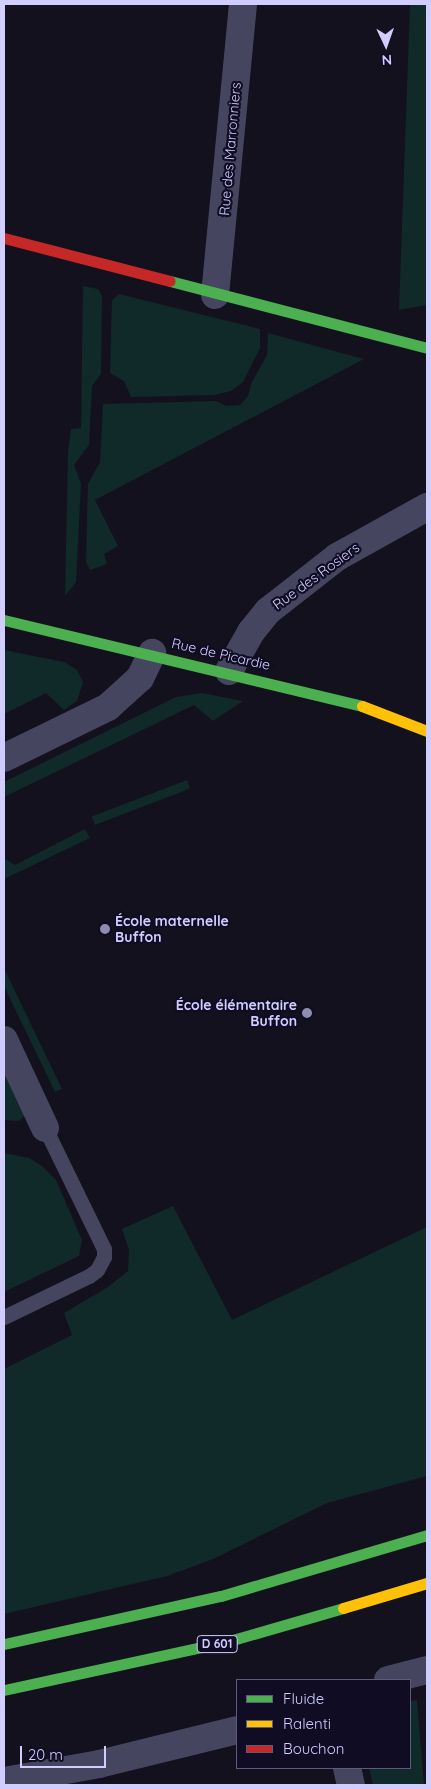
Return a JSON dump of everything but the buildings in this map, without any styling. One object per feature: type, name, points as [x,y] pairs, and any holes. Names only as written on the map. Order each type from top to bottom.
[{"type":"street","name":"Rue des Marronniers","points":[[215,295],[243,4]]},
{"type":"street","points":[[4,238],[215,295],[427,348]]},
{"type":"street","name":"Rue des Rosiers","points":[[229,671],[251,632],[268,611],[337,557],[427,507]]},
{"type":"street","name":"Rue de Picardie","points":[[4,620],[347,700],[427,731]]},
{"type":"street","points":[[4,758],[108,707],[140,678],[152,653]]},
{"type":"street","points":[[4,1040],[45,1128]]},
{"type":"street","points":[[4,1644],[221,1596],[427,1535]]},
{"type":"street","name":"D 601","points":[[4,1690],[229,1641],[427,1583]]},
{"type":"street","points":[[392,1679],[427,1670]]},
{"type":"street","points":[[4,1782],[99,1764],[236,1730]]},
{"type":"street","points":[[347,1769],[350,1785]]},
{"type":"lane","points":[[4,1317],[89,1276],[103,1263],[104,1249],[45,1128]]},
{"type":"green space","points":[[410,4],[427,4],[427,305],[399,310]]},
{"type":"green space","points":[[83,286],[98,289],[102,296],[101,374],[92,386],[89,445],[74,465],[81,484],[76,582],[65,596],[68,451],[71,429],[81,428]]},
{"type":"green space","points":[[119,294],[260,329],[260,348],[243,382],[231,391],[215,395],[131,397],[124,381],[110,373],[112,300]]},
{"type":"green space","points":[[268,333],[364,359],[95,500],[118,546],[104,554],[107,564],[90,570],[86,562],[88,484],[100,462],[103,404],[216,401],[226,406],[240,405],[248,396],[252,382],[267,355]]},
{"type":"green space","points":[[4,650],[64,662],[77,670],[83,682],[77,701],[64,710],[46,693],[4,714]]},
{"type":"green space","points":[[202,693],[243,701],[213,721],[194,705],[4,797],[4,782],[176,697]]},
{"type":"green space","points":[[187,780],[190,788],[95,825],[92,817]]},
{"type":"green space","points":[[85,829],[90,838],[4,879],[4,858],[15,865]]},
{"type":"green space","points":[[4,968],[62,1089],[55,1092],[4,986]]},
{"type":"green space","points":[[4,1065],[26,1114],[19,1121],[4,1120]]},
{"type":"green space","points":[[4,1153],[29,1158],[42,1166],[56,1180],[82,1240],[79,1256],[4,1292]]},
{"type":"green space","points":[[173,1206],[232,1320],[427,1227],[427,1476],[327,1503],[213,1559],[167,1576],[4,1614],[4,1369],[72,1335],[64,1313],[108,1287],[128,1271],[129,1250],[122,1229]]},
{"type":"green space","points":[[417,1700],[424,1785],[373,1785],[369,1769],[411,1769],[411,1701]]},
{"type":"traffic: fast","points":[[170,281],[427,348]]},
{"type":"traffic: fast","points":[[4,620],[362,706]]},
{"type":"traffic: fast","points":[[4,1644],[221,1596],[427,1535]]},
{"type":"traffic: fast","points":[[4,1690],[229,1641],[343,1608]]},
{"type":"traffic: slow","points":[[362,706],[427,731]]},
{"type":"traffic: slow","points":[[343,1608],[427,1583]]},
{"type":"traffic: jam","points":[[4,238],[170,281]]},
{"type":"place","name":"École maternelle Buffon","points":[[105,929]]},
{"type":"place","name":"École élémentaire Buffon","points":[[307,1013]]}]
